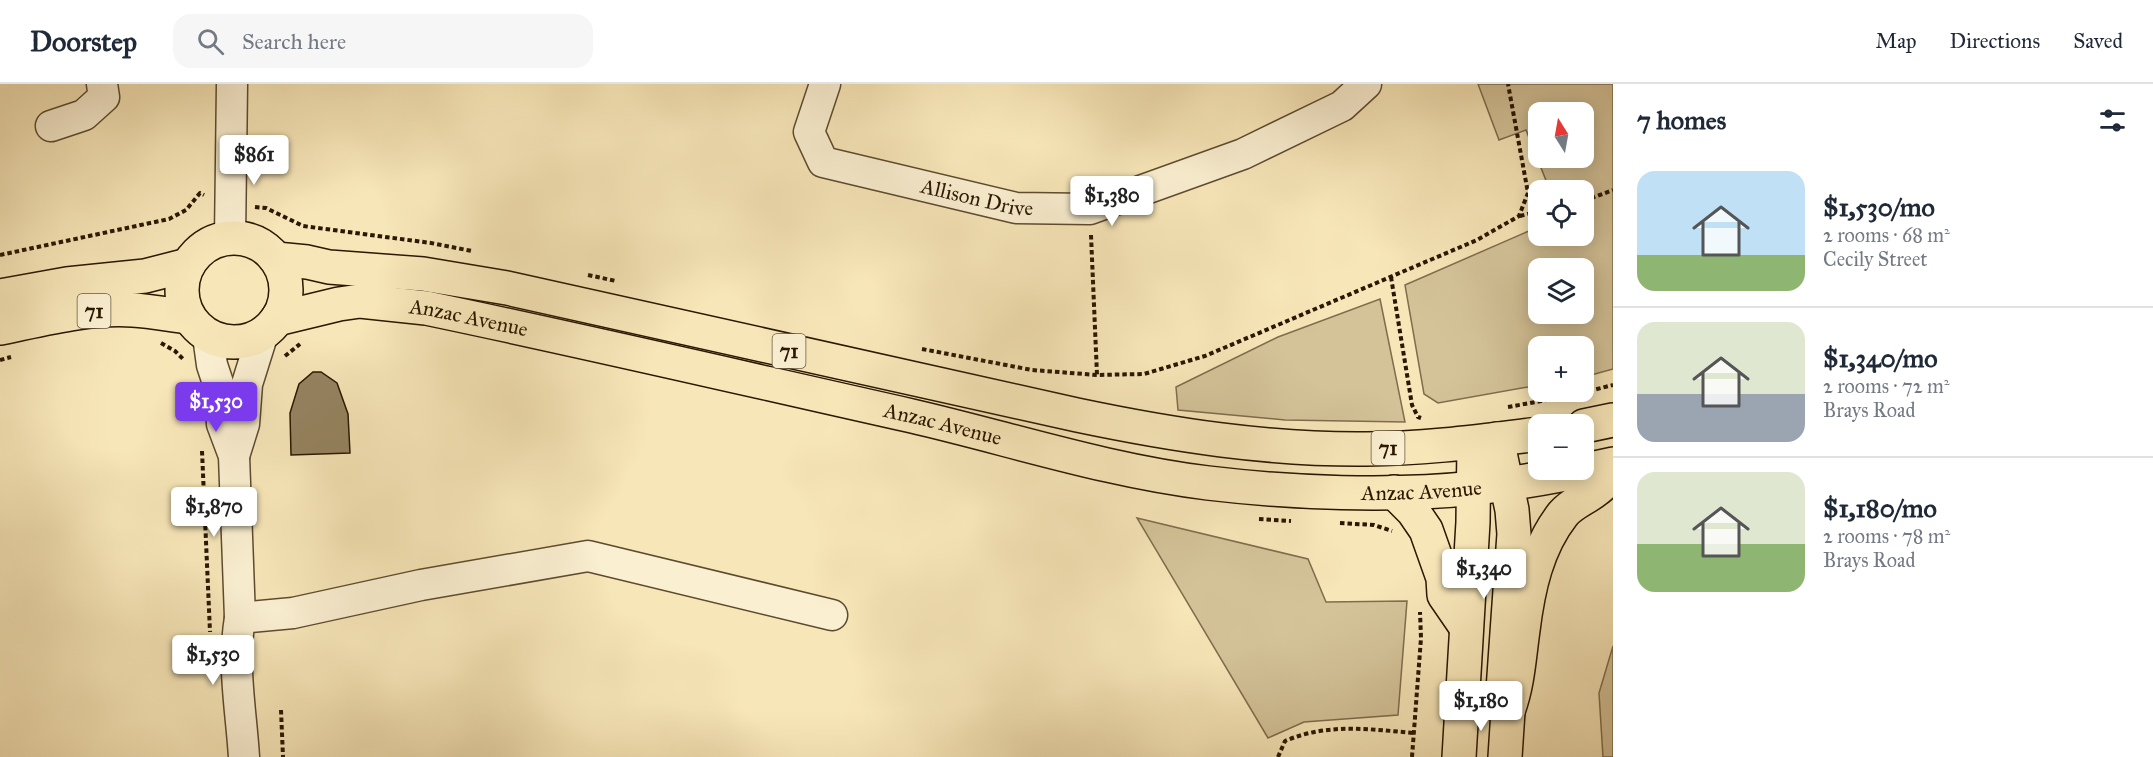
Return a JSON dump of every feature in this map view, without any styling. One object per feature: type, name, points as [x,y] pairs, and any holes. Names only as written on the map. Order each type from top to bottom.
[{"type":"main road","name":"71","points":[[230,238],[247,240],[263,247],[276,259]]},
{"type":"main road","points":[[198,326],[184,305],[181,292],[183,278],[198,252],[213,242],[230,238]]},
{"type":"main road","points":[[270,326],[285,299],[285,278],[276,259]]},
{"type":"main road","name":"Anzac Avenue","points":[[276,259],[329,267],[423,274],[507,288],[1143,429],[1220,440],[1301,448],[1367,449],[1485,441],[1528,435]]},
{"type":"main road","name":"71","points":[[0,296],[67,284],[145,276],[188,266]]},
{"type":"main road","name":"Anzac Avenue","points":[[270,326],[360,301],[426,308],[919,418],[1053,453],[1206,483],[1279,489],[1394,492],[1506,484],[1613,464]]},
{"type":"main road","name":"71","points":[[6,342],[69,314],[113,309],[135,310],[198,326],[226,342],[245,341],[270,326]]},
{"type":"main road","points":[[1594,424],[1613,420]]},
{"type":"main road","points":[[1485,441],[1506,484],[1512,510],[1514,534],[1503,690],[1508,711]]},
{"type":"main road","points":[[1459,757],[1474,488],[1485,441]]},
{"type":"main road","points":[[1505,757],[1508,711],[1515,690],[1523,628],[1534,572],[1547,537],[1565,512],[1596,490],[1613,474]]},
{"type":"main road","points":[[1394,492],[1413,511],[1426,530],[1443,578],[1444,595],[1466,627]]},
{"type":"street","points":[[51,126],[84,115],[104,97],[102,84]]},
{"type":"street","points":[[230,238],[232,84]]},
{"type":"street","name":"Allison Drive","points":[[825,84],[809,132],[823,162],[1016,208],[1090,209],[1243,154],[1342,106],[1366,84]]},
{"type":"street","points":[[198,326],[220,389],[222,424],[234,456],[240,618],[236,644],[236,670],[244,757]]},
{"type":"street","points":[[234,456],[244,424],[247,384],[270,326]]},
{"type":"street","points":[[240,618],[293,613],[420,585],[588,556],[832,615]]},
{"type":"path","points":[[1508,84],[1528,193],[1519,216]]},
{"type":"path","points":[[1594,197],[1613,190]]},
{"type":"path","points":[[1090,209],[1097,375],[1144,374],[1205,356],[1477,240],[1519,216],[1528,214]]},
{"type":"path","points":[[1391,277],[1412,405],[1418,417],[1427,419]]},
{"type":"path","points":[[156,339],[175,351],[189,366]]},
{"type":"path","points":[[280,361],[305,340]]},
{"type":"path","points":[[0,360],[6,342]]},
{"type":"path","points":[[1503,408],[1613,385]]},
{"type":"path","points":[[202,449],[210,643]]},
{"type":"path","points":[[1250,518],[1292,521]]},
{"type":"path","points":[[1335,523],[1374,525],[1392,531],[1396,536]]},
{"type":"path","points":[[1412,757],[1421,638],[1420,607]]},
{"type":"path","points":[[281,710],[283,757]]},
{"type":"path","points":[[1278,757],[1285,741],[1301,734],[1332,728],[1413,733]]},
{"type":"shaded area","points":[[1478,84],[1613,84],[1613,369],[1594,374],[1594,336],[1528,336],[1528,387],[1438,403],[1424,394],[1405,285],[1528,231],[1528,246],[1594,246],[1594,180],[1546,180],[1541,168],[1594,168],[1594,102],[1528,102],[1528,135],[1526,130],[1499,140]]},
{"type":"shaded area","points":[[1380,299],[1405,422],[1285,420],[1178,410],[1176,387],[1278,337]]},
{"type":"shaded area","points":[[1137,518],[1308,559],[1326,602],[1407,601],[1398,715],[1304,722],[1268,738]]},
{"type":"shaded area","points":[[1613,646],[1613,757],[1603,757],[1599,693]]},
{"type":"building","points":[[313,372],[321,372],[337,383],[348,414],[350,453],[291,455],[290,413],[299,384]]}]
